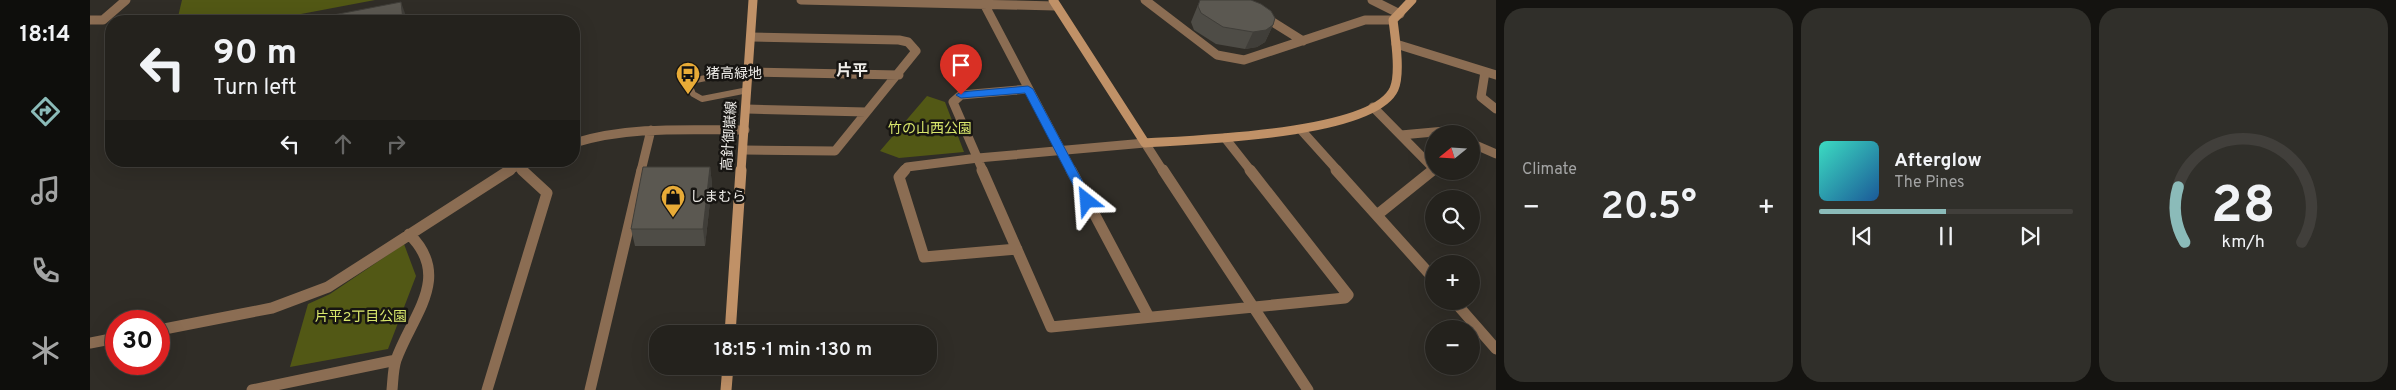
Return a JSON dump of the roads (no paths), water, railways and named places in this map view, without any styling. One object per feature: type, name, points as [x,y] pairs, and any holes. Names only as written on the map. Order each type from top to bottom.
[{"type":"street","points":[[109,15],[126,0]]},
{"type":"street","name":"高針御嶽線","points":[[731,325],[753,0]]},
{"type":"street","points":[[801,0],[1054,3],[1308,390]]},
{"type":"street","points":[[1147,0],[1218,55],[1244,60],[1365,20],[1397,17]]},
{"type":"street","points":[[1372,0],[1397,17]]},
{"type":"street","points":[[1017,249],[924,257],[899,177],[907,167],[978,158],[1302,131],[1373,107],[1394,91],[1397,77],[1395,62],[1397,17],[1412,0]]},
{"type":"street","points":[[983,3],[1149,317]]},
{"type":"street","points":[[1254,10],[1303,41]]},
{"type":"street","points":[[90,20],[105,18]]},
{"type":"street","points":[[744,150],[835,151],[899,75],[916,51],[908,42],[899,40],[751,37]]},
{"type":"street","points":[[1396,44],[1496,75]]},
{"type":"street","points":[[748,72],[899,75]]},
{"type":"street","points":[[1485,72],[1481,96],[1496,109]]},
{"type":"street","points":[[1028,89],[961,95],[953,102],[1051,327],[1345,298],[1348,295],[1225,138]]},
{"type":"street","points":[[1373,107],[1425,160]]},
{"type":"street","points":[[747,109],[866,112]]},
{"type":"street","points":[[590,390],[650,130]]},
{"type":"street","points":[[580,141],[587,138],[650,130],[745,130]]},
{"type":"street","points":[[1302,131],[1425,269]]},
{"type":"street","points":[[1401,135],[1425,132]]},
{"type":"street","points":[[1480,147],[1496,154]]},
{"type":"street","points":[[170,328],[272,308],[328,287],[516,167]]},
{"type":"street","points":[[487,390],[546,193],[525,167]]},
{"type":"street","points":[[1377,215],[1425,176]]},
{"type":"street","points":[[392,390],[396,360],[426,294],[429,279],[429,268],[424,251],[409,234]]},
{"type":"street","points":[[1462,310],[1496,349]]},
{"type":"street","points":[[90,343],[105,340]]},
{"type":"street","points":[[252,390],[396,360]]},
{"type":"street","points":[[726,390],[727,375]]},
{"type":"lane","points":[[748,72],[735,72],[691,80],[689,84],[693,94],[702,99],[748,90]]},
{"type":"place","name":"猪高緑地","points":[[688,95]]},
{"type":"place","name":"しまむら","points":[[673,218]]},
{"type":"district","name":"片平","points":[[852,72]]},
{"type":"park label","name":"竹の山西公園","points":[[930,129]]},
{"type":"park label","name":"片平2丁目公園","points":[[361,317]]}]
